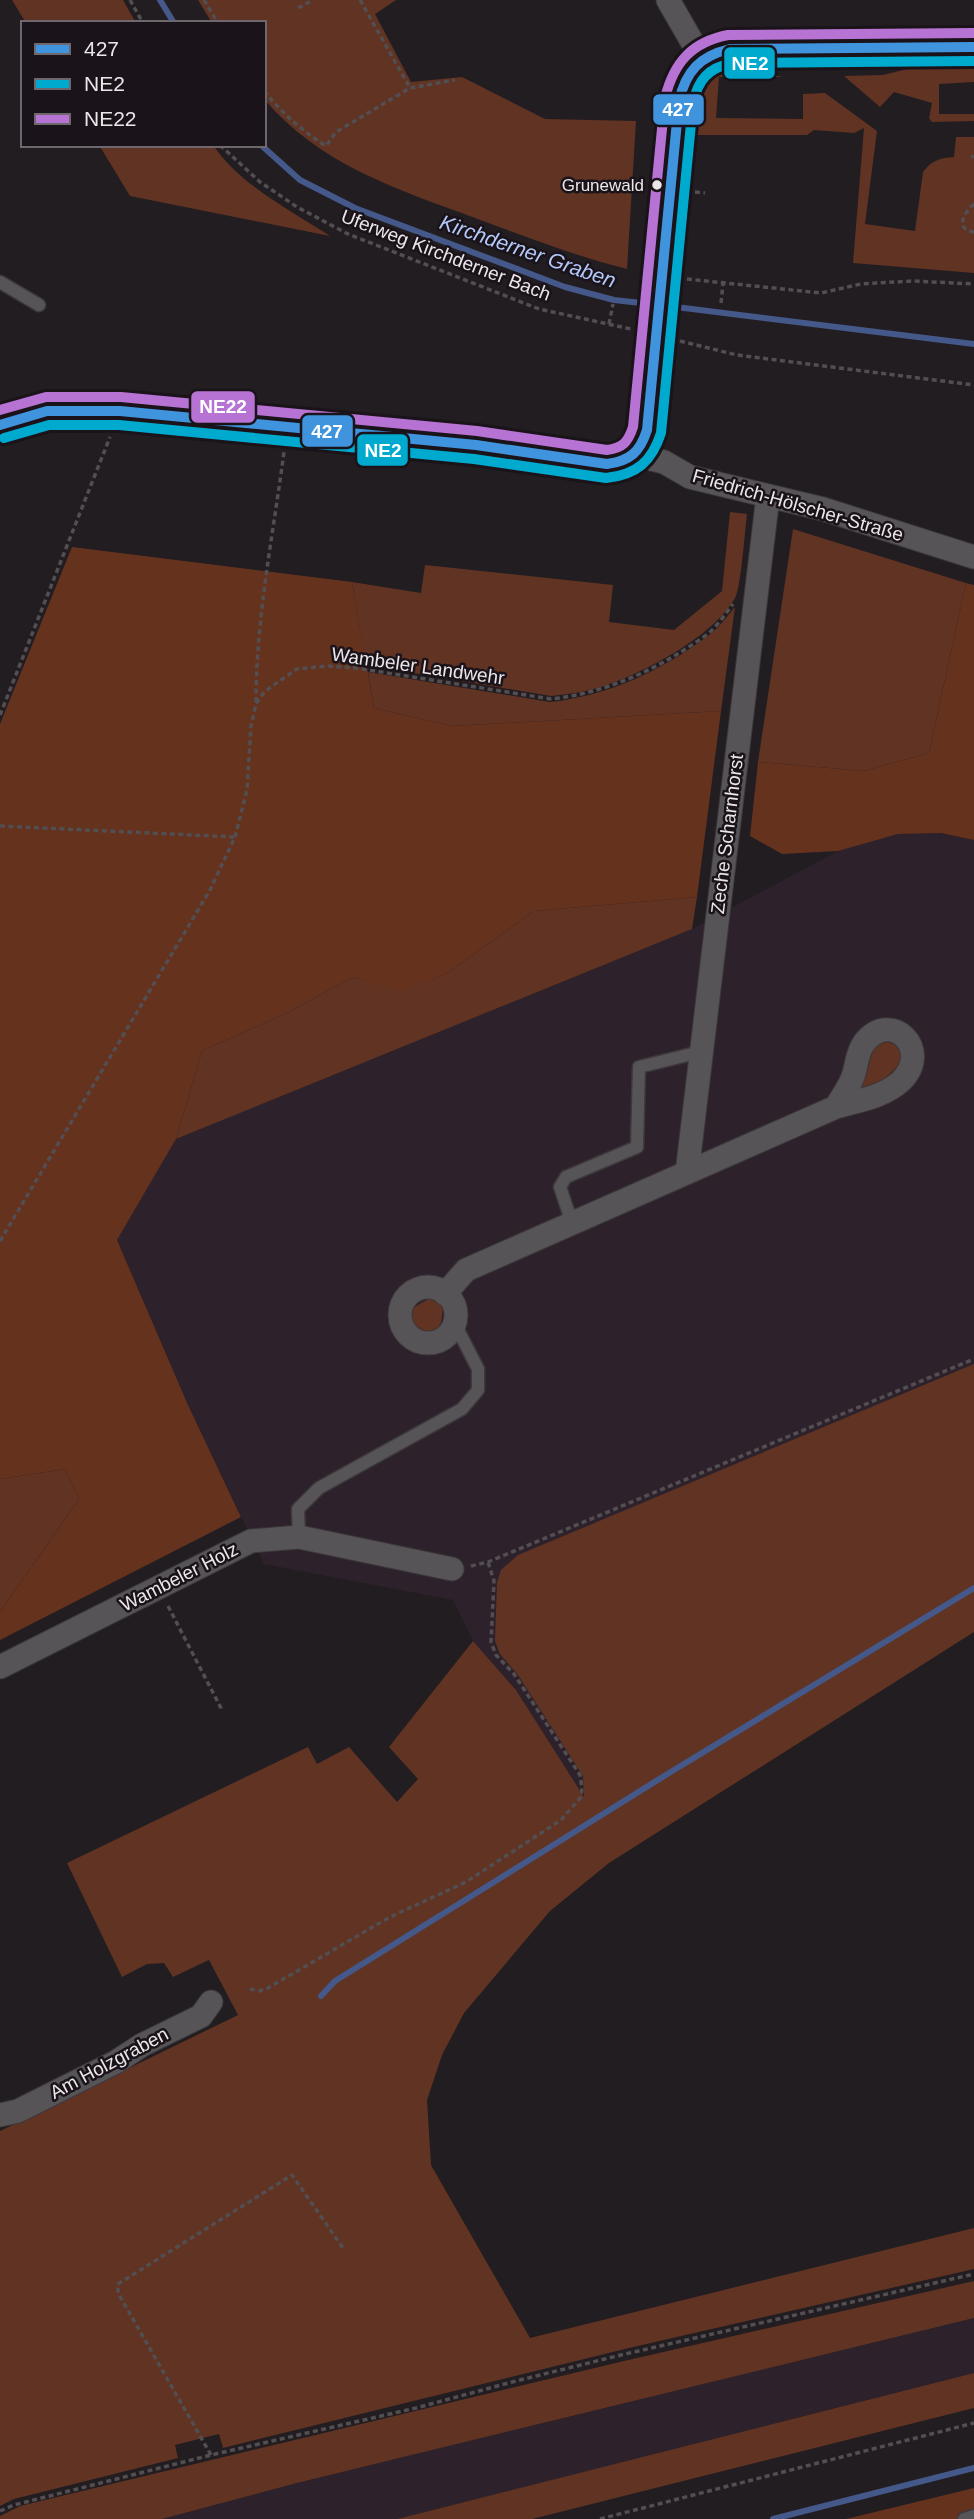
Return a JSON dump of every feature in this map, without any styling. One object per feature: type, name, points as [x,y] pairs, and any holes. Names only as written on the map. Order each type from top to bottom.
[{"type":"street","points":[[668,0],[702,59]]},
{"type":"street","points":[[0,425],[47,411],[120,411],[476,445],[607,464],[622,463],[641,449],[647,430],[657,327],[669,283],[679,101],[687,74],[710,54],[730,49],[974,47]]},
{"type":"street","name":"Friedrich-Hölscher-Straße","points":[[635,455],[664,462],[690,477],[823,509],[974,557]]},
{"type":"street","name":"Zeche Scharnhorst","points":[[687,1173],[768,496]]},
{"type":"street","points":[[445,1294],[466,1270],[836,1107]]},
{"type":"street","points":[[428,1287],[440,1290],[451,1298],[456,1311],[455,1324],[450,1333],[442,1339],[423,1342],[406,1332],[401,1323],[400,1311],[409,1294],[428,1287]]},
{"type":"street","name":"Wambeler Holz","points":[[0,1667],[251,1541],[299,1536],[452,1569]]},
{"type":"street","name":"Am Holzgraben","points":[[0,2115],[18,2110],[116,2062],[142,2045],[201,2016],[211,2002]]},
{"type":"lane","points":[[0,282],[39,305]]},
{"type":"lane","points":[[572,1223],[560,1187],[562,1181],[637,1147],[639,1067],[700,1052]]},
{"type":"lane","points":[[299,1536],[298,1510],[319,1488],[463,1409],[478,1390],[478,1369],[455,1324]]},
{"type":"lane","points":[[964,2519],[974,2516]]},
{"type":"path","points":[[130,0],[142,21]]},
{"type":"path","points":[[204,0],[217,21]]},
{"type":"path","points":[[298,8],[313,0]]},
{"type":"path","points":[[360,0],[410,88]]},
{"type":"path","points":[[266,94],[278,109],[326,146],[336,132],[410,88],[455,80]]},
{"type":"path","name":"Uferweg Kirchderner Bach","points":[[222,147],[260,182],[297,207],[348,234],[539,309],[609,324],[657,327],[737,355],[974,385]]},
{"type":"path","points":[[974,204],[965,211],[962,219],[963,227],[974,232]]},
{"type":"path","points":[[669,283],[723,283],[821,293],[861,284],[913,281],[974,284]]},
{"type":"path","points":[[721,303],[723,283]]},
{"type":"path","points":[[609,324],[613,304]]},
{"type":"path","points":[[0,715],[120,411]]},
{"type":"path","points":[[0,1241],[210,890],[235,837],[247,790],[262,613],[288,426]]},
{"type":"path","name":"Wambeler Landwehr","points":[[256,704],[265,691],[297,669],[327,666],[356,668],[551,699],[580,696],[605,689],[656,666],[711,631],[740,597]]},
{"type":"path","points":[[0,826],[235,837]]},
{"type":"path","points":[[452,1569],[488,1562],[974,1359]]},
{"type":"path","points":[[250,1989],[259,1991],[268,1988],[390,1917],[466,1882],[561,1820],[581,1797],[580,1775],[514,1674],[496,1655],[491,1642],[494,1581],[488,1562]]},
{"type":"path","points":[[169,1606],[222,1710]]},
{"type":"path","points":[[211,2455],[118,2293],[118,2284],[292,2175],[343,2248]]},
{"type":"path","points":[[0,2511],[14,2505],[211,2455],[416,2408],[621,2355],[974,2274]]},
{"type":"path","points":[[600,2519],[974,2423]]},
{"type":"shaded area","points":[[12,0],[123,0],[135,21],[25,21]]},
{"type":"shaded area","points":[[198,0],[396,0],[375,14],[411,82],[462,77],[545,119],[636,121],[627,269],[551,246],[417,196],[335,158],[286,122],[266,101],[266,21],[211,21]]},
{"type":"shaded area","points":[[974,66],[974,82],[939,84],[939,114],[974,114],[974,121],[932,122],[929,118],[932,103],[894,92],[880,107],[844,76],[883,75],[916,67]]},
{"type":"shaded area","points":[[737,68],[783,77],[719,77],[716,118],[803,119],[803,94],[825,93],[877,131],[865,224],[915,231],[923,172],[937,160],[954,157],[956,137],[974,137],[974,273],[853,263],[864,128],[854,133],[814,130],[807,135],[698,135],[700,99],[707,83],[723,72]]},
{"type":"shaded area","points":[[100,147],[215,147],[251,185],[330,236],[130,196]]},
{"type":"shaded area","points":[[730,512],[747,514],[741,571],[735,598],[725,612],[695,639],[620,680],[591,690],[551,696],[366,665],[352,582],[421,593],[425,565],[613,585],[609,622],[674,630],[722,591]]},
{"type":"shaded area","points":[[793,529],[966,583],[929,753],[864,771],[758,762]]},
{"type":"shaded area","points":[[72,547],[352,582],[374,708],[452,726],[721,711],[697,897],[534,911],[446,974],[401,993],[353,977],[289,1012],[202,1051],[176,1139],[117,1240],[188,1405],[241,1517],[0,1640],[0,1612],[79,1499],[65,1469],[0,1479],[0,724]]},
{"type":"shaded area","points":[[966,583],[974,585],[974,840],[941,833],[898,834],[838,851],[782,854],[750,836],[758,762],[864,771],[929,753]]},
{"type":"shaded area","points":[[735,607],[721,711],[452,726],[374,708],[368,672],[550,702],[593,694],[654,670],[691,648],[713,632]]},
{"type":"shaded area","points":[[941,833],[974,840],[974,1556],[584,1798],[516,1690],[473,1641],[453,1600],[264,1564],[188,1405],[117,1240],[176,1139],[692,929],[838,851],[897,834]]},
{"type":"shaded area","points":[[697,897],[692,929],[176,1139],[202,1051],[289,1012],[353,977],[401,992],[446,974],[534,911]]},
{"type":"shaded area","points":[[888,1042],[898,1047],[902,1054],[901,1061],[888,1075],[865,1092],[860,1090],[874,1051],[879,1045]]},
{"type":"shaded area","points":[[435,1295],[443,1308],[441,1323],[431,1333],[423,1332],[415,1328],[410,1320],[413,1308]]},
{"type":"shaded area","points":[[974,1364],[974,1632],[609,1863],[550,1911],[464,2013],[442,2055],[427,2100],[431,2165],[530,2338],[974,2228],[974,2269],[629,2348],[223,2448],[219,2434],[175,2445],[178,2458],[14,2499],[0,2506],[0,2131],[238,2015],[209,1960],[173,1977],[164,1963],[147,1964],[122,1977],[67,1863],[308,1747],[317,1764],[349,1747],[397,1802],[418,1779],[389,1747],[473,1641],[516,1690],[584,1797],[583,1776],[518,1675],[500,1654],[495,1641],[497,1582],[501,1570],[518,1555]]},
{"type":"shaded area","points":[[65,1469],[79,1499],[0,1612],[0,1479]]},
{"type":"shaded area","points":[[974,2281],[974,2318],[297,2483],[162,2519],[0,2519],[0,2516],[20,2506],[624,2361]]},
{"type":"shaded area","points":[[974,2318],[974,2373],[397,2519],[162,2519],[297,2483]]},
{"type":"shaded area","points":[[974,2373],[974,2408],[532,2519],[397,2519]]},
{"type":"shaded area","points":[[974,2488],[974,2519],[846,2519]]},
{"type":"waterway","name":"Kirchderner Graben","points":[[160,0],[173,21]]},
{"type":"waterway","name":"Kirchderner Graben","points":[[263,147],[300,180],[355,208],[565,287],[614,300],[650,304]]},
{"type":"waterway","name":"Kirchderner Graben","points":[[668,306],[974,344]]},
{"type":"waterway","points":[[321,1996],[335,1981],[669,1773],[974,1588]]},
{"type":"waterway","points":[[773,2519],[974,2468]]},
{"type":"transit line","name":"NE22","points":[[0,410],[46,397],[121,397],[477,431],[607,450],[617,448],[627,440],[633,427],[665,98],[679,64],[704,43],[728,35],[974,33]]},
{"type":"transit line","name":"427","points":[[0,425],[47,411],[120,411],[476,445],[607,464],[622,461],[637,450],[647,430],[679,101],[690,73],[710,56],[730,49],[974,47]]},
{"type":"transit line","name":"NE2","points":[[4,438],[49,425],[119,425],[474,459],[606,478],[626,474],[648,459],[661,433],[693,103],[705,76],[716,68],[732,63],[974,61]]},
{"type":"place","name":"Grunewald","points":[[657,185]]}]
